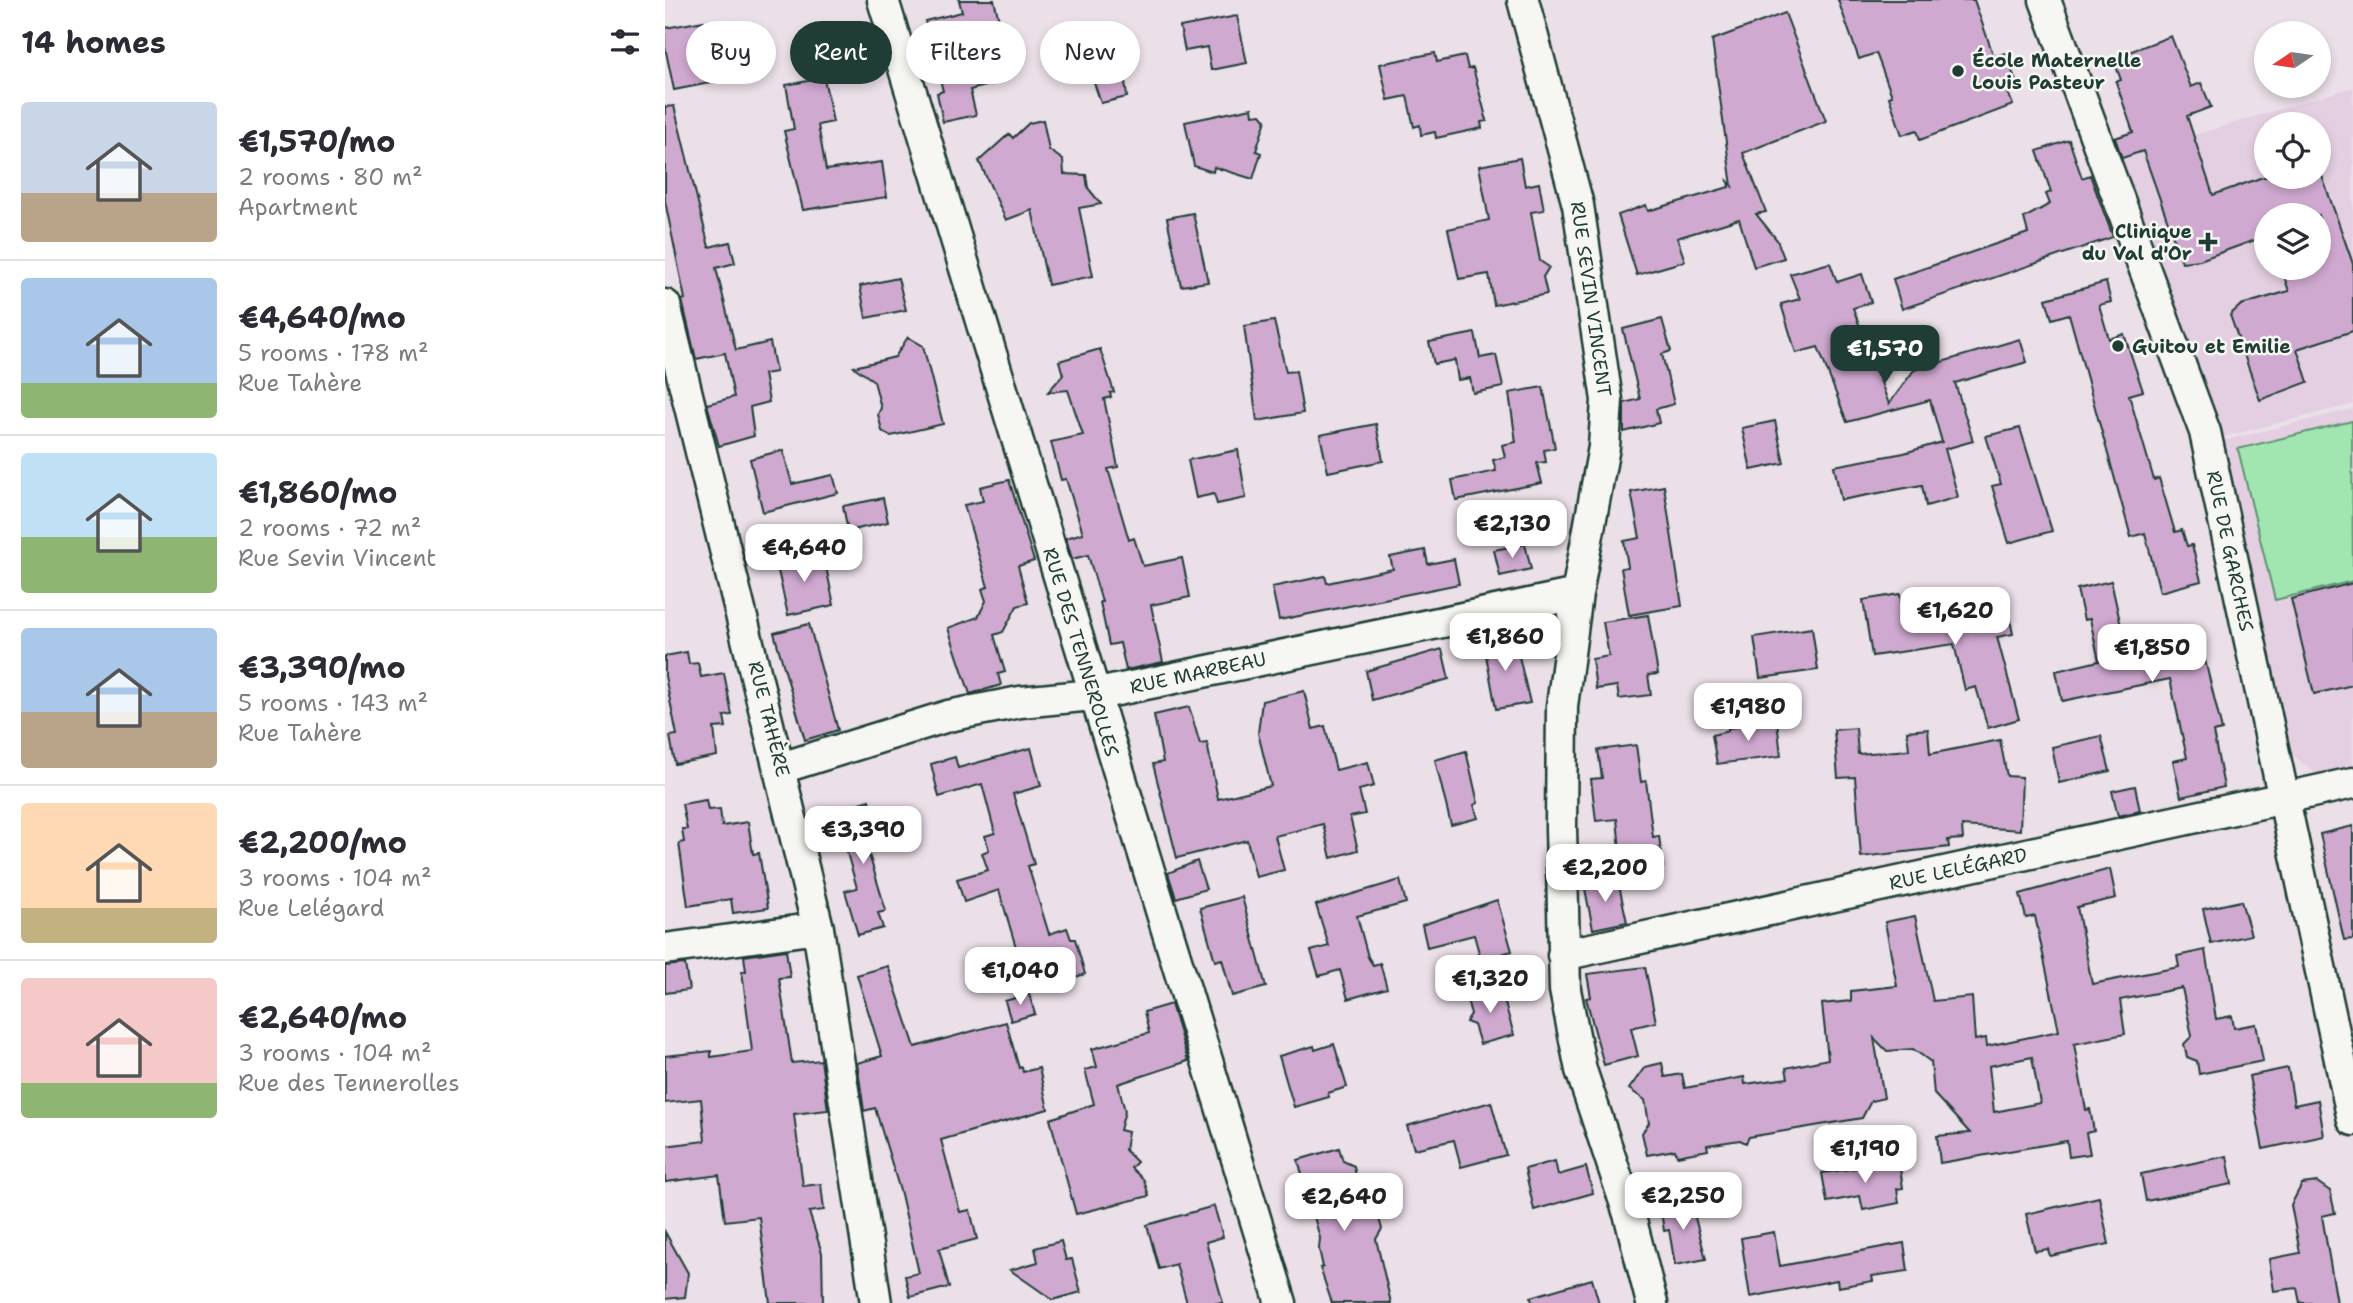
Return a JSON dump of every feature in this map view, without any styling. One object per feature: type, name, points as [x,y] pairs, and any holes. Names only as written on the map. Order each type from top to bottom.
[{"type":"street","name":"RUE DES TENNEROLLES","points":[[883,0],[1093,695],[1281,1303]]},
{"type":"street","name":"RUE SEVIN VINCENT","points":[[1523,0],[1578,205],[1607,400],[1604,447],[1577,594],[1562,706],[1563,955],[1566,990],[1581,1070],[1630,1217],[1652,1303]]},
{"type":"street","name":"RUE DE GARCHES","points":[[2045,0],[2205,432],[2353,1120]]},
{"type":"street","name":"RUE TAHÈRE","points":[[665,305],[781,768],[818,928],[876,1303]]},
{"type":"street","name":"RUE MARBEAU","points":[[781,768],[948,716],[1020,702],[1093,695],[1577,594]]},
{"type":"street","name":"RUE LELÉGARD","points":[[1563,955],[2353,783]]},
{"type":"street","points":[[665,949],[818,928]]},
{"type":"shaded area","name":"Clinique du Val d'Or","points":[[2353,87],[2353,404],[2219,438],[2119,158],[2254,117],[2254,189],[2331,189],[2331,112],[2271,112],[2317,98],[2331,98],[2331,94]]},
{"type":"shaded area","points":[[2353,409],[2353,766],[2317,774],[2289,752],[2222,441]]},
{"type":"green space","points":[[2352,421],[2353,581],[2275,600],[2238,449]]},
{"type":"building","points":[[959,0],[994,0],[999,21],[925,21],[962,12]]},
{"type":"building","name":"École Maternelle Louis Pasteur","points":[[1838,0],[1974,0],[1994,57],[2005,53],[2018,86],[2007,90],[2013,105],[1920,140],[1917,130],[1902,135],[1889,97],[1892,96],[1876,53],[1859,59]]},
{"type":"building","points":[[1785,13],[1826,121],[1743,153],[1766,212],[1756,214],[1777,240],[1784,258],[1754,267],[1739,219],[1677,238],[1685,261],[1637,275],[1618,215],[1646,205],[1648,211],[1729,187],[1728,181],[1732,186],[1712,40]]},
{"type":"building","points":[[1237,16],[1247,63],[1211,70],[1207,47],[1185,51],[1180,27]]},
{"type":"building","points":[[686,24],[686,84],[705,84],[674,90],[665,47],[665,28]]},
{"type":"building","points":[[2171,36],[2191,87],[2201,83],[2211,107],[2187,116],[2213,195],[2254,180],[2254,189],[2327,189],[2353,264],[2353,331],[2297,349],[2308,382],[2260,400],[2230,315],[2241,305],[2289,291],[2285,280],[2331,280],[2331,203],[2254,203],[2254,240],[2200,260],[2182,262],[2143,151],[2122,158],[2115,138],[2133,132],[2116,82],[2121,80],[2113,58]]},
{"type":"building","points":[[1435,53],[1437,62],[1465,56],[1468,69],[1473,68],[1487,121],[1481,122],[1482,128],[1436,138],[1435,132],[1421,135],[1420,125],[1414,127],[1407,96],[1388,100],[1380,64]]},
{"type":"building","points":[[825,84],[833,122],[818,125],[826,170],[882,162],[887,197],[803,210],[784,131],[794,129],[786,85]]},
{"type":"building","points":[[941,84],[994,84],[970,90],[976,115],[943,122],[937,93],[943,91]]},
{"type":"building","points":[[1094,84],[1125,84],[1127,97],[1101,103]]},
{"type":"building","points":[[674,106],[709,247],[730,242],[735,263],[716,268],[736,350],[770,342],[776,372],[764,374],[769,402],[750,407],[754,436],[719,446],[707,404],[734,397],[725,353],[696,359],[682,300],[685,299],[665,201],[665,107]]},
{"type":"building","points":[[1252,108],[1253,115],[1261,114],[1266,120],[1256,151],[1261,153],[1253,179],[1214,167],[1213,172],[1194,166],[1185,122]]},
{"type":"building","points":[[1043,120],[1049,150],[1063,160],[1064,174],[1086,175],[1088,188],[1101,204],[1079,208],[1093,276],[1048,285],[1032,210],[1006,220],[979,161],[1009,134],[1013,138],[1029,123]]},
{"type":"building","points":[[2069,140],[2082,178],[2090,175],[2113,237],[1902,309],[1893,279],[2028,233],[2024,218],[2050,204],[2046,194],[2051,192],[2037,151]]},
{"type":"building","points":[[1520,158],[1525,186],[1539,183],[1544,210],[1531,212],[1540,261],[1549,267],[1543,277],[1547,294],[1494,305],[1489,274],[1459,279],[1448,229],[1489,220],[1479,166]]},
{"type":"building","points":[[1193,213],[1208,282],[1181,286],[1167,218]]},
{"type":"building","points":[[1830,263],[1837,282],[1862,274],[1871,302],[1853,308],[1889,404],[1914,370],[2020,339],[2027,362],[1955,383],[1973,441],[1945,449],[1958,497],[1926,506],[1922,485],[1841,500],[1834,466],[1904,453],[1942,442],[1930,400],[1847,422],[1818,347],[1796,353],[1781,304],[1800,299],[1790,274]]},
{"type":"building","points":[[898,278],[906,310],[866,318],[860,286]]},
{"type":"building","points":[[2106,282],[2111,302],[2099,305],[2109,339],[2124,334],[2143,391],[2129,395],[2154,480],[2159,478],[2175,532],[2182,530],[2187,546],[2192,545],[2201,581],[2160,592],[2145,533],[2131,537],[2069,314],[2052,319],[2046,299]]},
{"type":"building","points":[[1662,319],[1671,351],[1662,354],[1674,404],[1656,409],[1659,423],[1624,432],[1624,403],[1640,399],[1623,329]]},
{"type":"building","points":[[1274,321],[1286,372],[1296,371],[1303,413],[1257,421],[1244,326]]},
{"type":"building","points":[[1475,333],[1480,358],[1496,355],[1503,387],[1473,393],[1470,378],[1458,380],[1455,360],[1434,364],[1429,342]]},
{"type":"building","points":[[908,337],[923,346],[943,424],[891,436],[882,431],[878,414],[881,408],[874,381],[854,367],[895,357]]},
{"type":"building","points":[[1100,349],[1114,392],[1110,393],[1111,397],[1104,399],[1118,467],[1108,469],[1129,540],[1134,538],[1143,566],[1182,558],[1190,597],[1151,605],[1163,662],[1126,670],[1120,643],[1109,645],[1102,602],[1088,555],[1072,559],[1066,538],[1083,533],[1066,479],[1061,480],[1051,442],[1083,435],[1068,390],[1048,392],[1063,375],[1059,361]]},
{"type":"building","points":[[1543,387],[1555,448],[1544,450],[1546,462],[1537,463],[1542,483],[1456,500],[1452,480],[1496,471],[1493,460],[1505,457],[1502,445],[1516,442],[1509,393]]},
{"type":"building","points":[[1775,421],[1784,463],[1751,470],[1742,428]]},
{"type":"building","points":[[1376,424],[1383,461],[1328,472],[1320,435]]},
{"type":"building","points":[[2020,428],[2052,531],[2009,543],[1992,486],[2001,484],[1986,436]]},
{"type":"building","points":[[783,450],[792,484],[833,475],[838,493],[763,512],[750,459]]},
{"type":"building","points":[[1238,450],[1246,498],[1217,504],[1214,494],[1196,498],[1188,460]]},
{"type":"building","points":[[1009,480],[1034,561],[1018,566],[1028,603],[1017,606],[1003,632],[994,635],[1005,672],[998,674],[1001,685],[970,694],[948,628],[978,617],[986,601],[982,589],[988,587],[964,505],[983,501],[980,487]]},
{"type":"building","points":[[1664,486],[1682,606],[1629,615],[1621,568],[1628,567],[1624,541],[1640,538],[1631,492]]},
{"type":"building","points":[[883,498],[888,522],[848,531],[843,506]]},
{"type":"building","points":[[1525,544],[1531,569],[1500,576],[1494,550]]},
{"type":"building","points":[[1425,550],[1428,564],[1454,559],[1459,584],[1279,620],[1272,587],[1325,576],[1327,583],[1393,569],[1390,557]]},
{"type":"building","points":[[809,551],[810,558],[826,567],[834,605],[788,615],[776,562]]},
{"type":"building","points":[[2111,581],[2125,644],[2129,643],[2130,649],[2190,635],[2195,654],[2203,652],[2222,730],[2213,732],[2224,787],[2181,797],[2173,761],[2187,758],[2170,679],[2062,701],[2056,671],[2099,661],[2090,619],[2084,620],[2077,589]]},
{"type":"building","points":[[2353,583],[2353,685],[2314,694],[2291,599]]},
{"type":"building","points":[[1900,594],[1905,630],[1961,620],[1958,605],[2005,595],[2013,634],[1997,637],[2019,719],[1988,728],[1976,687],[1965,690],[1954,644],[1872,656],[1863,600]]},
{"type":"building","points":[[1648,615],[1658,674],[1648,675],[1651,695],[1619,699],[1617,686],[1596,689],[1592,659],[1609,656],[1603,622]]},
{"type":"building","points":[[809,624],[838,730],[805,740],[774,633]]},
{"type":"building","points":[[1812,628],[1818,670],[1760,678],[1754,637]]},
{"type":"building","points":[[1508,633],[1511,650],[1517,648],[1530,703],[1496,709],[1483,639]]},
{"type":"building","points":[[1442,649],[1449,679],[1372,700],[1366,671]]},
{"type":"building","points":[[687,652],[689,664],[698,663],[701,677],[724,673],[732,715],[724,716],[726,727],[714,728],[717,756],[675,764],[670,736],[677,735],[665,676],[665,656]]},
{"type":"building","points":[[1304,691],[1313,729],[1325,726],[1336,770],[1368,762],[1374,786],[1359,790],[1365,814],[1350,817],[1358,850],[1331,858],[1323,824],[1275,836],[1284,870],[1256,877],[1247,840],[1177,858],[1153,764],[1163,762],[1154,715],[1189,707],[1200,744],[1207,743],[1218,799],[1271,786],[1258,733],[1262,701]]},
{"type":"building","points":[[1777,721],[1781,756],[1717,764],[1712,735],[1728,731],[1728,728]]},
{"type":"building","points":[[1856,728],[1858,754],[1909,750],[1907,731],[1928,729],[1930,754],[2000,740],[2007,776],[2022,777],[2020,830],[1962,826],[1963,839],[1948,840],[1949,847],[1861,857],[1855,777],[1838,778],[1834,730]]},
{"type":"building","points":[[2101,736],[2110,771],[2059,783],[2052,747]]},
{"type":"building","points":[[1636,745],[1641,782],[1646,781],[1653,837],[1659,836],[1663,867],[1622,871],[1617,819],[1596,821],[1591,779],[1602,778],[1598,750]]},
{"type":"building","points":[[1031,748],[1041,786],[1013,794],[1034,864],[1028,866],[1049,934],[1067,928],[1071,939],[1075,939],[1085,974],[1029,991],[999,890],[964,902],[957,879],[988,870],[982,853],[989,850],[985,836],[995,833],[982,784],[939,797],[931,764],[955,757],[958,768]]},
{"type":"building","points":[[1466,751],[1478,803],[1474,805],[1478,818],[1451,825],[1435,760]]},
{"type":"building","points":[[2135,786],[2140,811],[2118,816],[2112,791]]},
{"type":"building","points":[[706,800],[708,810],[720,809],[722,826],[748,822],[753,854],[759,853],[768,908],[733,913],[731,899],[688,906],[679,843],[684,842],[682,829],[687,829],[682,804]]},
{"type":"building","points":[[869,800],[883,847],[868,851],[886,911],[878,913],[883,928],[858,935],[845,891],[857,888],[840,828],[845,827],[840,809]]},
{"type":"building","points":[[2353,826],[2353,939],[2344,940],[2320,834]]},
{"type":"building","points":[[1197,861],[1206,889],[1176,898],[1168,873]]},
{"type":"building","points":[[2110,869],[2116,898],[2077,907],[2092,984],[2179,967],[2177,956],[2205,950],[2216,1019],[2232,1016],[2234,1028],[2256,1024],[2263,1061],[2199,1074],[2197,1061],[2187,1057],[2184,1044],[2192,1036],[2182,988],[2120,1000],[2125,1034],[2074,1044],[2086,1110],[2090,1109],[2094,1131],[2086,1133],[2090,1154],[2069,1157],[2067,1141],[1940,1163],[1937,1136],[1970,1133],[1934,1094],[1931,1062],[1913,1049],[1887,1051],[1874,1038],[1884,1098],[1871,1101],[1862,1118],[1749,1137],[1746,1143],[1740,1140],[1707,1145],[1708,1150],[1677,1156],[1675,1150],[1647,1155],[1642,1133],[1649,1123],[1645,1100],[1629,1089],[1645,1067],[1662,1063],[1665,1077],[1682,1074],[1685,1088],[1744,1077],[1745,1084],[1788,1078],[1786,1068],[1828,1059],[1822,1004],[1851,1001],[1851,991],[1897,986],[1885,922],[1915,916],[1933,1001],[1972,997],[1975,1040],[1986,1038],[1987,1046],[2059,1031],[2035,916],[2026,918],[2020,894]],"holes":[[[2032,1057],[2040,1103],[1994,1112],[1989,1066]]]},
{"type":"building","points":[[1400,880],[1406,903],[1357,916],[1368,957],[1373,965],[1380,963],[1387,988],[1348,999],[1340,970],[1319,976],[1311,951],[1329,946],[1316,905]]},
{"type":"building","points":[[1618,881],[1627,922],[1593,929],[1584,884]]},
{"type":"building","points":[[1242,897],[1266,987],[1232,996],[1222,959],[1215,961],[1200,908]]},
{"type":"building","points":[[1497,900],[1512,951],[1481,960],[1474,935],[1427,947],[1422,925]]},
{"type":"building","points":[[2241,901],[2251,935],[2211,944],[2203,909]]},
{"type":"building","points":[[786,950],[790,977],[779,978],[792,1063],[821,1060],[828,1110],[794,1114],[803,1186],[821,1184],[824,1210],[809,1212],[822,1253],[823,1303],[770,1303],[759,1217],[725,1221],[719,1175],[665,1182],[665,1146],[705,1141],[701,1099],[665,1103],[665,1056],[711,1051],[711,1057],[752,1051],[742,971],[746,971],[744,956]]},
{"type":"building","points":[[685,964],[689,990],[665,993],[665,966]]},
{"type":"building","points":[[888,966],[915,1047],[1006,1022],[1019,1068],[1022,1067],[1023,1072],[1039,1068],[1048,1109],[941,1140],[960,1212],[970,1210],[977,1239],[939,1249],[949,1287],[910,1297],[905,1276],[919,1273],[901,1194],[875,1108],[864,1111],[857,1063],[882,1056],[857,975]]},
{"type":"building","points":[[1645,967],[1656,1022],[1631,1028],[1638,1056],[1604,1065],[1586,998],[1591,997],[1587,974]]},
{"type":"building","points":[[1500,986],[1514,1035],[1480,1044],[1474,1025],[1466,1022],[1471,1014],[1466,996]]},
{"type":"building","points":[[1029,994],[1035,1014],[1011,1021],[1005,1001]]},
{"type":"building","points":[[1171,1004],[1188,1061],[1118,1084],[1125,1111],[1120,1130],[1128,1132],[1125,1150],[1137,1162],[1131,1168],[1144,1180],[1149,1196],[1076,1214],[1050,1119],[1094,1104],[1085,1070],[1097,1067],[1092,1049],[1149,1033],[1144,1012]]},
{"type":"building","points":[[1334,1044],[1347,1087],[1328,1093],[1329,1097],[1294,1107],[1279,1056],[1314,1046],[1315,1050]]},
{"type":"building","points":[[2288,1068],[2294,1105],[2318,1100],[2324,1136],[2263,1149],[2249,1076]]},
{"type":"building","points":[[1491,1102],[1506,1155],[1461,1167],[1454,1140],[1414,1149],[1407,1126]]},
{"type":"building","points":[[1339,1148],[1343,1161],[1354,1166],[1356,1176],[1335,1219],[1376,1208],[1382,1229],[1376,1239],[1391,1303],[1332,1303],[1320,1268],[1323,1267],[1319,1249],[1320,1238],[1298,1160]]},
{"type":"building","points":[[2227,1156],[2232,1184],[2146,1201],[2141,1174]]},
{"type":"building","points":[[1555,1161],[1558,1175],[1586,1167],[1593,1193],[1534,1210],[1525,1169]]},
{"type":"building","points":[[1899,1162],[1903,1188],[1897,1189],[1899,1203],[1863,1210],[1860,1196],[1827,1202],[1822,1173]]},
{"type":"building","points":[[2317,1182],[2330,1191],[2335,1213],[2322,1216],[2337,1303],[2300,1303],[2297,1288],[2274,1291],[2269,1259],[2300,1253],[2291,1205],[2302,1184]]},
{"type":"building","points":[[2099,1197],[2109,1244],[2050,1256],[2048,1249],[2035,1251],[2026,1214]]},
{"type":"building","points":[[1690,1199],[1706,1259],[1675,1265],[1669,1230],[1664,1231],[1660,1205]]},
{"type":"building","points":[[1214,1206],[1223,1237],[1206,1242],[1223,1303],[1187,1303],[1176,1264],[1159,1269],[1147,1225]]},
{"type":"building","points":[[665,1232],[688,1273],[685,1297],[665,1299]]},
{"type":"building","points":[[1774,1232],[1780,1266],[1904,1243],[1908,1271],[1872,1276],[1873,1281],[1838,1287],[1837,1280],[1750,1297],[1741,1238]]},
{"type":"building","points":[[1061,1241],[1066,1260],[1072,1259],[1081,1292],[1053,1300],[1010,1270],[1038,1262],[1035,1248]]},
{"type":"building","points":[[1592,1279],[1599,1303],[1532,1303],[1531,1297]]},
{"type":"place","name":"École Maternelle Louis Pasteur","points":[[1958,71]]},
{"type":"place","name":"Clinique du Val d'Or","points":[[2208,242]]},
{"type":"place","name":"Guitou et Emilie","points":[[2118,346]]}]
